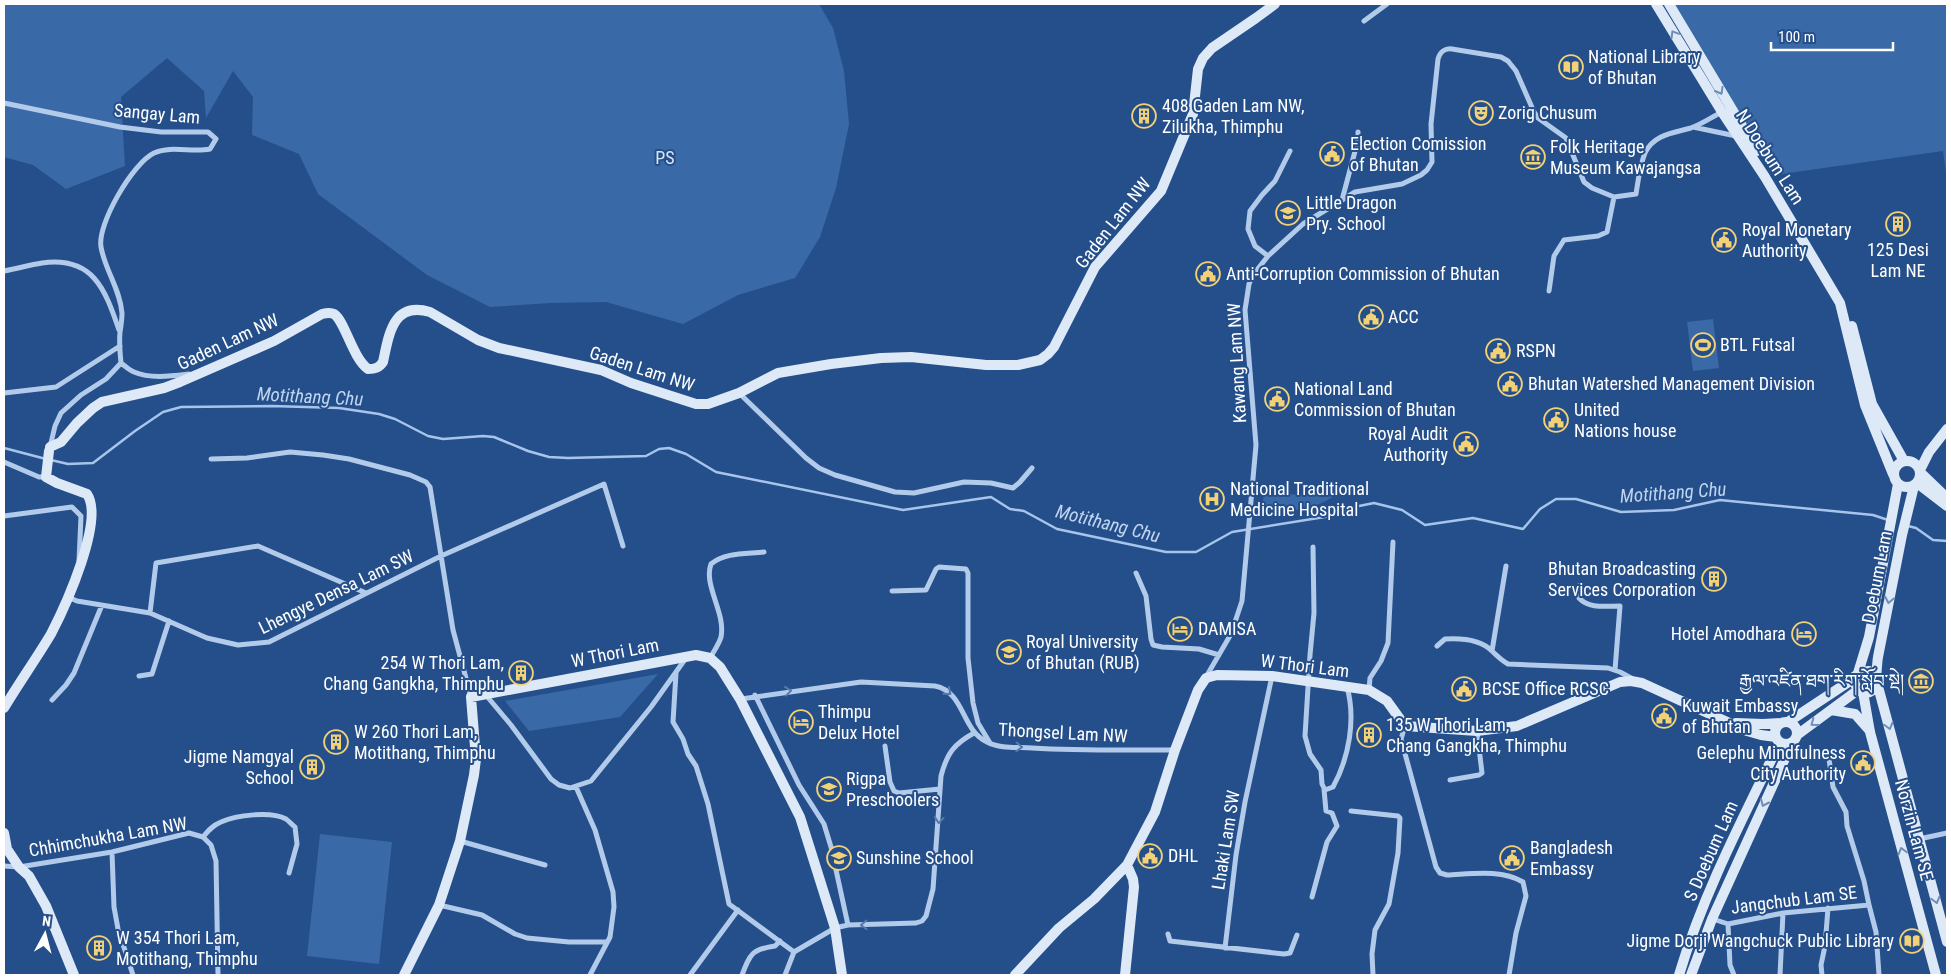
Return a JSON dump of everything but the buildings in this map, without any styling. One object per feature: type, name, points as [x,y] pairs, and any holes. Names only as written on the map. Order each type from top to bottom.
[{"type":"main road","name":"Gaden Lam NW","points":[[50,449],[61,442],[77,423],[102,402],[164,388],[274,341],[322,314],[328,313],[338,318],[362,365],[368,369],[380,366],[383,362],[394,323],[398,316],[414,310],[430,312],[478,340],[499,348],[600,370],[696,404],[708,404],[739,393],[778,374],[831,364],[881,358],[910,357],[999,366],[1030,363],[1048,354],[1060,335],[1095,267],[1161,191],[1193,114],[1198,69],[1203,58],[1212,48],[1275,4]]},
{"type":"main road","name":"N Doebum Lam","points":[[1656,4],[1743,135],[1845,298],[1872,404],[1906,461]]},
{"type":"main road","name":"N Doebum Lam","points":[[1669,4],[1726,110]]},
{"type":"main road","name":"N Doebum Lam","points":[[1743,135],[1840,303],[1865,405],[1893,474]]},
{"type":"main road","points":[[1916,484],[1929,452],[1947,429]]},
{"type":"main road","points":[[4,708],[51,633],[68,597],[92,522],[89,496],[84,491],[58,483],[46,472],[50,449]]},
{"type":"main road","points":[[1916,484],[1904,488],[1898,484],[1893,474],[1896,467],[1929,452]]},
{"type":"main road","points":[[1906,461],[1915,464],[1940,493],[1947,498]]},
{"type":"main road","name":"Doebum Lam","points":[[1857,674],[1869,637],[1898,484]]},
{"type":"main road","points":[[1916,484],[1947,506]]},
{"type":"main road","name":"Doebum Lam","points":[[1876,678],[1902,535],[1916,484]]},
{"type":"main road","name":"W Thori Lam","points":[[471,697],[687,656],[696,655],[710,658]]},
{"type":"main road","points":[[710,658],[720,667],[740,699],[800,817],[835,928],[842,975]]},
{"type":"main road","points":[[1778,740],[1776,728],[1847,683],[1857,674],[1869,671],[1876,678],[1947,942]]},
{"type":"main road","points":[[1857,674],[1855,685],[1861,691]]},
{"type":"main road","name":"W Thori Lam","points":[[1206,678],[1217,675],[1272,676],[1369,690],[1387,701],[1405,726]]},
{"type":"main road","points":[[1015,975],[1059,928],[1094,899],[1127,865],[1155,812],[1175,750],[1198,690],[1206,678]]},
{"type":"main road","points":[[1405,726],[1477,731],[1517,726],[1620,682],[1635,682],[1642,683],[1728,722],[1786,744],[1831,710],[1861,691],[1873,689],[1876,678]]},
{"type":"main road","name":"Norzin Lam SE","points":[[1861,691],[1870,732],[1936,975]]},
{"type":"main road","points":[[404,975],[439,905],[460,841],[475,767],[471,697]]},
{"type":"main road","points":[[1831,710],[1855,714],[1870,732]]},
{"type":"main road","points":[[1728,722],[1750,724],[1784,722],[1796,728],[1795,739]]},
{"type":"main road","name":"S Doebum Lam","points":[[1691,975],[1712,919],[1795,739]]},
{"type":"main road","name":"S Doebum Lam","points":[[1679,975],[1704,906],[1778,740]]},
{"type":"main road","points":[[4,833],[7,850],[18,866],[29,876],[46,906],[74,975]]},
{"type":"main road","points":[[1125,975],[1134,887],[1127,865]]},
{"type":"street","points":[[1364,21],[1387,4]]},
{"type":"street","name":"Kawang Lam NW","points":[[1206,678],[1231,634],[1240,613],[1256,445],[1245,300],[1253,275],[1268,256],[1303,224],[1355,192],[1402,184],[1421,175],[1430,166],[1432,148],[1431,124],[1438,59],[1441,53],[1448,48],[1501,57],[1508,61],[1516,71],[1538,118],[1566,138],[1584,182],[1592,188],[1614,197]]},
{"type":"street","name":"Sangay Lam","points":[[4,103],[120,126],[161,132],[208,132],[216,139],[210,149],[202,151],[166,150],[154,153],[144,159],[109,209],[101,236],[101,247],[119,298],[122,314],[120,333],[121,363]]},
{"type":"street","points":[[1549,291],[1554,256],[1564,240],[1598,236],[1607,232],[1614,197],[1636,194],[1646,151],[1657,139],[1672,131],[1692,127],[1726,110]]},
{"type":"street","points":[[1692,127],[1743,135]]},
{"type":"street","points":[[1342,200],[1358,140],[1358,132]]},
{"type":"street","points":[[1268,256],[1255,246],[1248,229],[1250,211],[1275,180],[1290,150]]},
{"type":"street","points":[[4,271],[42,263],[63,262],[78,266],[92,274],[101,286],[120,333]]},
{"type":"street","points":[[4,393],[56,387],[120,346]]},
{"type":"street","points":[[50,449],[54,426],[61,413],[75,399],[102,382],[121,363],[135,372],[148,374],[164,376],[196,374]]},
{"type":"street","points":[[739,393],[806,458],[819,468],[879,489],[914,493],[964,482],[1013,488],[1032,468]]},
{"type":"street","points":[[211,459],[247,458],[290,452],[310,453],[338,457],[419,478],[430,487],[453,630],[471,697]]},
{"type":"street","points":[[4,462],[39,477],[46,472]]},
{"type":"street","name":"Lhengye Densa Lam SW","points":[[68,597],[77,601],[150,613],[207,638],[238,645],[256,645],[269,642],[441,556],[604,484],[623,546]]},
{"type":"street","points":[[4,516],[72,507],[80,516],[78,556],[80,564]]},
{"type":"street","points":[[1369,690],[1370,678],[1381,661],[1388,643],[1393,542]]},
{"type":"street","points":[[150,613],[156,564],[258,546],[366,592]]},
{"type":"street","points":[[1312,897],[1327,842],[1337,826],[1332,813],[1326,811],[1321,770],[1310,754],[1305,736],[1315,598],[1313,547]]},
{"type":"street","points":[[710,658],[720,640],[722,630],[720,613],[709,573],[711,564],[718,558],[726,556],[764,552]]},
{"type":"street","points":[[1492,651],[1506,566]]},
{"type":"street","points":[[892,591],[926,590],[936,569],[966,569],[968,573],[968,658],[973,702],[978,723],[990,744]]},
{"type":"street","points":[[1136,573],[1146,596],[1153,645],[1199,649],[1219,655]]},
{"type":"street","points":[[1580,585],[1579,598],[1584,603],[1620,606],[1615,670]]},
{"type":"street","points":[[52,700],[66,685],[74,672],[102,605]]},
{"type":"street","points":[[139,676],[152,674],[169,622]]},
{"type":"street","points":[[1437,646],[1445,639],[1455,639],[1482,644],[1492,651],[1498,659],[1508,664],[1589,667],[1615,670],[1635,682]]},
{"type":"street","points":[[485,694],[511,725],[551,779],[564,787],[576,787],[590,781],[651,708],[687,656]]},
{"type":"street","points":[[676,673],[673,722],[683,739],[688,754],[696,766],[708,804],[729,904],[794,952]]},
{"type":"street","name":"Lhaki Lam SW","points":[[1225,948],[1244,802],[1272,676]]},
{"type":"street","name":"Thongsel Lam NW","points":[[740,699],[861,682],[935,686],[945,688],[951,694],[974,733],[990,744],[1002,747],[1057,750],[1175,750]]},
{"type":"street","points":[[1324,789],[1328,790],[1333,787],[1345,760],[1351,715],[1351,700],[1347,687]]},
{"type":"street","points":[[755,696],[799,785],[824,824],[848,925]]},
{"type":"street","points":[[1405,726],[1401,739],[1436,867],[1440,873],[1447,875],[1498,874],[1523,882],[1526,896],[1516,933],[1509,975]]},
{"type":"street","points":[[1450,780],[1482,773],[1477,731]]},
{"type":"street","points":[[785,975],[794,952],[835,928],[848,925],[916,923],[926,916],[934,889],[942,771],[948,754],[953,747],[974,733]]},
{"type":"street","points":[[885,746],[890,782],[894,791],[899,793],[940,789]]},
{"type":"street","points":[[1828,752],[1833,787],[1846,812],[1847,826],[1864,880],[1869,905]]},
{"type":"street","points":[[576,787],[595,830],[613,892],[614,907],[610,937],[590,975]]},
{"type":"street","points":[[1351,811],[1398,816],[1400,818],[1398,853],[1389,904],[1375,930],[1372,954],[1373,975]]},
{"type":"street","name":"Chhimchukha Lam NW","points":[[4,866],[18,866],[112,852],[190,833],[203,837],[213,826],[221,822],[252,815],[273,815],[286,819],[295,827],[297,844],[288,873]]},
{"type":"street","points":[[1919,839],[1947,833]]},
{"type":"street","points":[[203,837],[211,845],[216,861],[218,975]]},
{"type":"street","points":[[460,841],[545,865]]},
{"type":"street","points":[[112,852],[112,888],[118,929],[133,975]]},
{"type":"street","points":[[439,905],[482,916],[515,934],[527,938],[569,942],[607,942]]},
{"type":"street","name":"Jangchub Lam SE","points":[[1712,919],[1728,924],[1782,913],[1869,905],[1876,932],[1879,975]]},
{"type":"street","points":[[1822,975],[1821,965],[1825,946],[1828,908]]},
{"type":"street","points":[[690,975],[738,910]]},
{"type":"street","points":[[1780,975],[1782,913]]},
{"type":"street","points":[[1728,924],[1730,965],[1734,975]]},
{"type":"street","points":[[1168,934],[1170,941],[1284,954],[1290,953],[1297,935]]},
{"type":"street","points":[[742,975],[748,960],[759,948],[775,946],[780,941]]},
{"type":"green space","name":"PS","points":[[4,4],[819,4],[833,28],[844,71],[849,124],[836,188],[820,237],[795,278],[738,295],[683,324],[606,302],[490,307],[427,275],[318,194],[299,154],[252,135],[253,97],[233,71],[206,118],[204,91],[167,58],[121,97],[125,166],[66,189],[33,165],[4,157]]},
{"type":"green space","points":[[1668,4],[1947,4],[1947,180],[1943,151],[1775,175]]},
{"type":"green space","name":"BTL Futsal","points":[[1713,319],[1719,368],[1693,371],[1687,322]]},
{"type":"green space","points":[[1264,494],[1335,495],[1309,507],[1261,515]]},
{"type":"green space","points":[[658,674],[620,717],[529,731],[505,701]]},
{"type":"green space","points":[[320,834],[392,842],[379,964],[307,956]]},
{"type":"waterway","name":"Motithang Chu","points":[[51,460],[68,464],[93,463],[163,412],[181,407],[272,406],[339,408],[379,414],[395,419],[428,436],[443,439],[494,437],[528,451],[549,457],[646,456],[659,449],[669,448],[686,454],[716,472],[903,510],[991,497],[1010,509],[1024,511],[1057,529],[1166,552],[1196,552],[1232,532],[1331,516],[1349,508],[1374,503],[1402,510],[1425,525],[1473,518],[1523,529],[1540,509],[1556,499],[1576,499],[1621,512],[1674,510],[1720,500],[1873,515],[1888,520]]},
{"type":"waterway","name":"Motithang Chu","points":[[4,448],[46,459]]},
{"type":"waterway","name":"Motithang Chu","points":[[1908,526],[1916,528],[1933,540],[1947,541]]},
{"type":"place","name":"National Library of Bhutan","points":[[1571,67]]},
{"type":"place","name":"Zorig Chusum","points":[[1481,113]]},
{"type":"place","name":"408 Gaden Lam NW, Zilukha, Thimphu","points":[[1144,116]]},
{"type":"place","name":"Election Comission of Bhutan","points":[[1332,154]]},
{"type":"place","name":"Folk Heritage Museum Kawajangsa","points":[[1533,157]]},
{"type":"place","name":"Little Dragon Pry. School","points":[[1288,213]]},
{"type":"place","name":"125 Desi Lam NE","points":[[1898,224]]},
{"type":"place","name":"Royal Monetary Authority","points":[[1724,240]]},
{"type":"place","name":"Anti-Corruption Commission of Bhutan","points":[[1208,274]]},
{"type":"place","name":"ACC","points":[[1371,317]]},
{"type":"place","name":"BTL Futsal","points":[[1703,345]]},
{"type":"place","name":"RSPN","points":[[1498,351]]},
{"type":"place","name":"Bhutan Watershed Management Division","points":[[1510,384]]},
{"type":"place","name":"National Land Commission of Bhutan","points":[[1277,399]]},
{"type":"place","name":"United Nations house","points":[[1556,420]]},
{"type":"place","name":"Royal Audit Authority","points":[[1466,444]]},
{"type":"place","name":"National Traditional Medicine Hospital","points":[[1212,499]]},
{"type":"place","name":"Bhutan Broadcasting Services Corporation","points":[[1714,579]]},
{"type":"place","name":"DAMISA","points":[[1180,629]]},
{"type":"place","name":"Hotel Amodhara","points":[[1804,634]]},
{"type":"place","name":"Royal University of Bhutan (RUB)","points":[[1009,652]]},
{"type":"place","name":"254 W Thori Lam, Chang Gangkha, Thimphu","points":[[521,673]]},
{"type":"place","name":"རྒྱལ་འཛིན་ཐག་རིག་སློབ་སྡེ།","points":[[1921,681]]},
{"type":"place","name":"BCSE Office RCSC","points":[[1464,689]]},
{"type":"place","name":"Kuwait Embassy of Bhutan","points":[[1664,716]]},
{"type":"place","name":"Thimpu Delux Hotel","points":[[801,722]]},
{"type":"place","name":"135 W Thori Lam, Chang Gangkha, Thimphu","points":[[1369,735]]},
{"type":"place","name":"W 260 Thori Lam, Motithang, Thimphu","points":[[336,742]]},
{"type":"place","name":"Gelephu Mindfulness City Authority","points":[[1863,763]]},
{"type":"place","name":"Jigme Namgyal School","points":[[312,767]]},
{"type":"place","name":"Rigpa Preschoolers","points":[[829,789]]},
{"type":"place","name":"DHL","points":[[1150,856]]},
{"type":"place","name":"Sunshine School","points":[[839,858]]},
{"type":"place","name":"Bangladesh Embassy","points":[[1512,858]]},
{"type":"place","name":"Jigme Dorji Wangchuck Public Library","points":[[1912,941]]},
{"type":"place","name":"W 354 Thori Lam, Motithang, Thimphu","points":[[99,948]]}]
